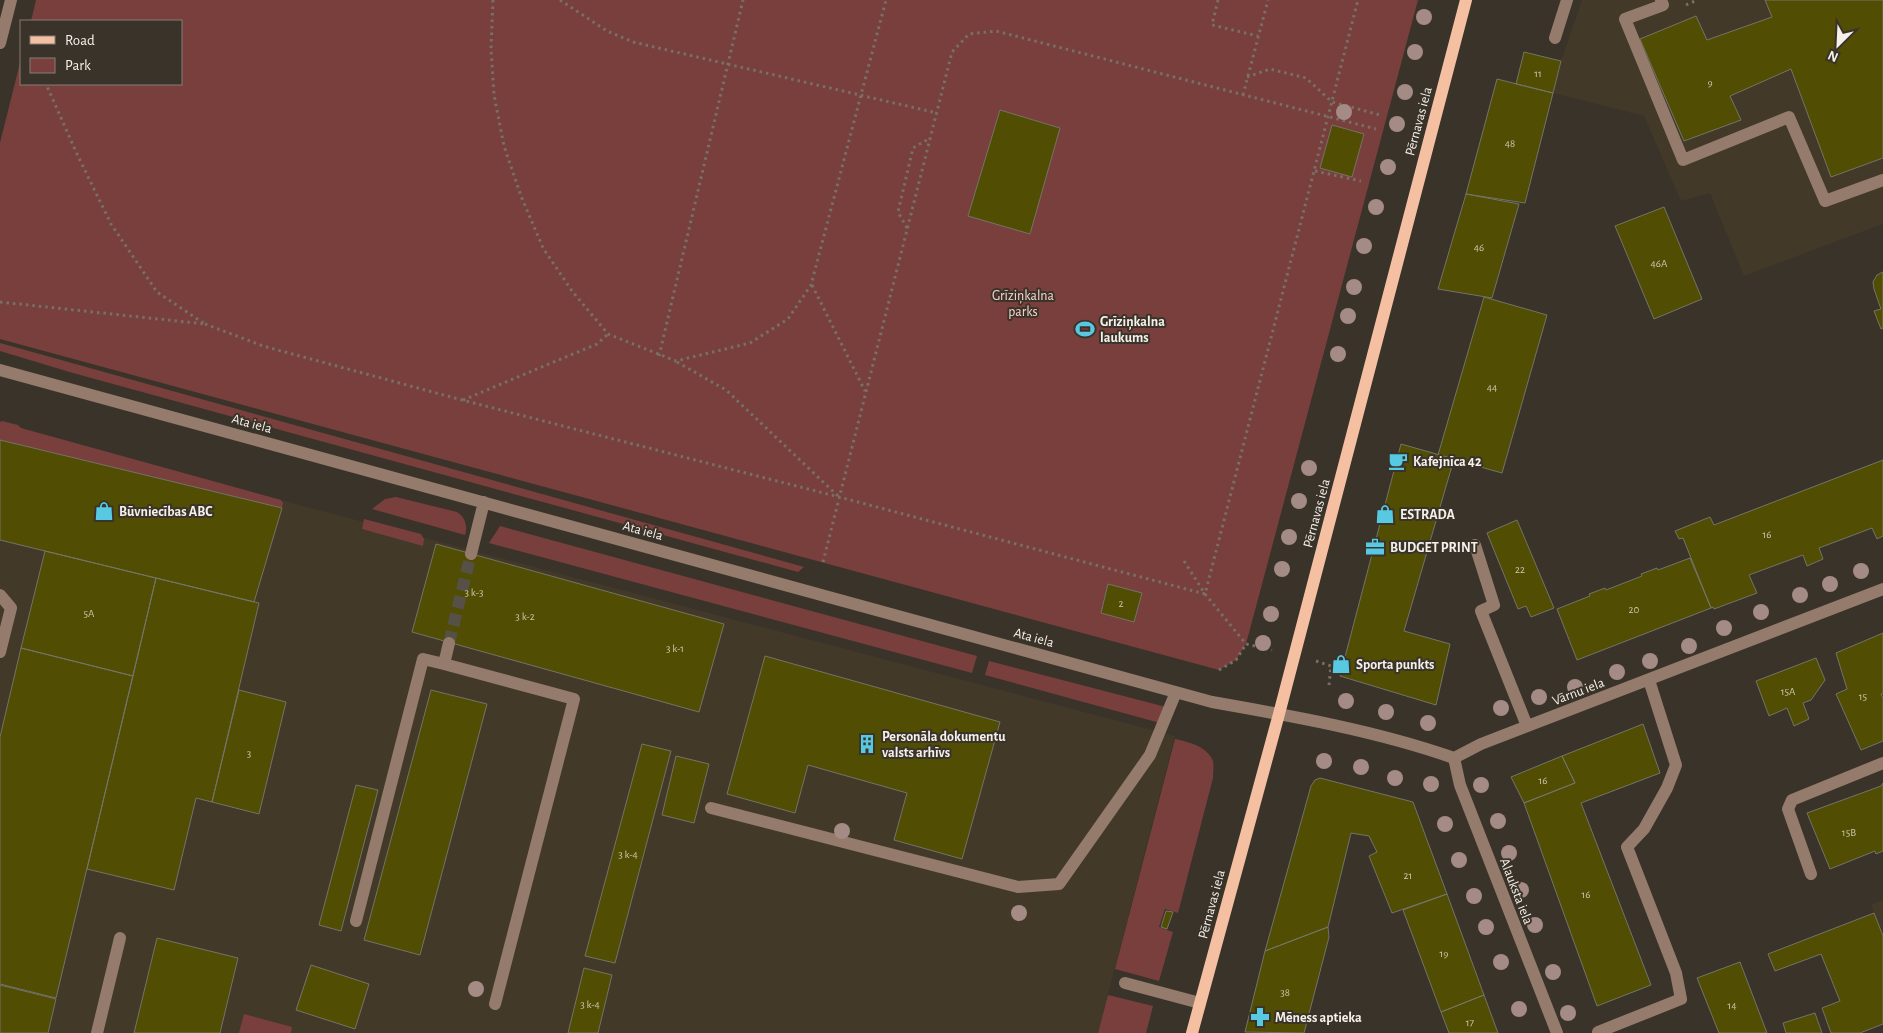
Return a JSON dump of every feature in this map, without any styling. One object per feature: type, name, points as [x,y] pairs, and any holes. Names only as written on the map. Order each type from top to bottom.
[{"type":"main road","name":"Pērnavas iela","points":[[1192,1033],[1279,714],[1466,0]]},
{"type":"street","points":[[1555,38],[1567,0]]},
{"type":"street","points":[[1661,0],[1664,5],[1625,20],[1683,160],[1789,117],[1825,201],[1883,180]]},
{"type":"street","points":[[0,43],[7,4]]},
{"type":"street","name":"Ata iela","points":[[0,370],[1212,702],[1279,714]]},
{"type":"street","points":[[471,554],[484,502]]},
{"type":"street","points":[[1474,545],[1494,604],[1482,612],[1527,726]]},
{"type":"street","name":"Vārnu iela","points":[[1454,758],[1481,744],[1883,590]]},
{"type":"street","points":[[0,595],[11,608],[0,652]]},
{"type":"street","points":[[444,664],[449,642]]},
{"type":"street","points":[[356,921],[423,659],[574,699],[495,1004]]},
{"type":"street","points":[[1598,1032],[1681,999],[1676,973],[1627,847],[1644,829],[1667,788],[1676,765],[1649,680]]},
{"type":"street","points":[[711,808],[1018,887],[1059,884],[1150,755],[1176,692]]},
{"type":"street","points":[[1279,714],[1420,747],[1454,758]]},
{"type":"street","name":"Alauksta iela","points":[[1454,758],[1460,785],[1557,1033]]},
{"type":"street","points":[[1811,874],[1788,809],[1792,800],[1883,763]]},
{"type":"street","points":[[97,1033],[120,938]]},
{"type":"street","points":[[1125,983],[1200,1003]]},
{"type":"path","points":[[493,0],[491,48],[494,95],[504,146],[521,196],[543,248],[572,291],[608,334],[676,362],[726,390],[839,497]]},
{"type":"path","points":[[560,0],[607,31],[633,42],[937,113]]},
{"type":"path","points":[[659,356],[743,0]]},
{"type":"path","points":[[676,362],[750,343],[788,319],[811,285],[886,0]]},
{"type":"path","points":[[1218,0],[1212,25],[1258,36]]},
{"type":"path","points":[[1242,94],[1268,0]]},
{"type":"path","points":[[1205,594],[1358,0]]},
{"type":"path","points":[[823,562],[952,52],[969,34],[996,31],[1376,129]]},
{"type":"path","points":[[1247,77],[1270,68],[1306,78],[1332,102],[1380,115]]},
{"type":"path","points":[[46,85],[111,224],[157,292],[205,324],[263,346],[462,400],[1205,594]]},
{"type":"path","points":[[907,229],[898,212],[914,148],[930,138]]},
{"type":"path","points":[[1315,171],[1361,181]]},
{"type":"path","points":[[811,285],[866,392]]},
{"type":"path","points":[[0,302],[205,324]]},
{"type":"path","points":[[462,400],[597,344],[608,334]]},
{"type":"path","points":[[1184,561],[1205,594],[1246,644],[1272,650]]},
{"type":"path","points":[[1220,670],[1236,660],[1246,644]]},
{"type":"path","points":[[1316,661],[1331,666],[1329,684]]},
{"type":"shaded area","points":[[1582,0],[1883,0],[1883,224],[1744,276],[1710,193],[1681,201],[1644,116],[1553,93],[1561,61]]},
{"type":"shaded area","points":[[0,426],[1175,736],[1098,1033],[0,1033]]},
{"type":"shaded area","points":[[1883,900],[1883,936],[1871,905]]},
{"type":"green space","name":"Grīziņkalna parks","points":[[36,0],[1418,0],[1246,644],[1236,660],[1219,670],[0,339],[0,143],[20,63],[20,85],[182,85],[182,20],[31,20]]},
{"type":"green space","points":[[0,343],[804,567],[798,572],[73,373],[0,351]]},
{"type":"green space","points":[[0,422],[18,425],[21,428],[281,500],[283,503],[282,508],[0,440]]},
{"type":"green space","points":[[396,497],[457,512],[465,522],[465,535],[372,509],[385,499]]},
{"type":"green space","points":[[364,519],[421,534],[424,539],[423,546],[362,529]]},
{"type":"green space","points":[[500,526],[977,656],[972,673],[489,543]]},
{"type":"green space","points":[[989,661],[1166,707],[1160,723],[985,675]]},
{"type":"green space","points":[[1175,739],[1202,748],[1210,756],[1213,761],[1213,778],[1178,913],[1165,909],[1159,927],[1173,932],[1159,981],[1115,969]]},
{"type":"green space","points":[[1108,995],[1153,1006],[1146,1033],[1098,1033]]},
{"type":"green space","points":[[244,1014],[292,1027],[291,1033],[239,1033]]},
{"type":"building","points":[[1765,0],[1883,0],[1883,158],[1831,177],[1791,69],[1730,96],[1741,120],[1684,141],[1640,39],[1696,16],[1707,40],[1772,17]]},
{"type":"building","points":[[1524,52],[1561,61],[1553,93],[1516,84]]},
{"type":"building","points":[[1497,79],[1553,93],[1525,203],[1466,194]]},
{"type":"building","points":[[1000,110],[1060,128],[1030,234],[968,216]]},
{"type":"building","points":[[1332,125],[1364,134],[1352,177],[1320,168]]},
{"type":"building","points":[[1466,194],[1519,204],[1492,298],[1438,289]]},
{"type":"building","points":[[1664,207],[1702,299],[1654,319],[1615,226]]},
{"type":"building","points":[[1883,272],[1883,328],[1881,329],[1874,311],[1881,309],[1873,282],[1877,275]]},
{"type":"building","points":[[1484,297],[1547,315],[1502,473],[1438,455]]},
{"type":"building","points":[[0,440],[282,508],[254,602],[0,540]]},
{"type":"building","points":[[1401,444],[1454,459],[1404,631],[1450,644],[1436,705],[1340,676]]},
{"type":"building","points":[[1883,460],[1883,536],[1877,539],[1872,528],[1819,548],[1823,559],[1807,566],[1803,555],[1749,575],[1757,593],[1714,609],[1713,607],[1711,608],[1683,538],[1679,539],[1675,531],[1710,517],[1714,525]]},
{"type":"building","points":[[1517,520],[1554,608],[1531,617],[1526,606],[1518,609],[1487,533]]},
{"type":"building","points":[[436,544],[724,624],[699,712],[412,632]]},
{"type":"building","points":[[45,551],[156,578],[133,676],[21,648]]},
{"type":"building","points":[[1690,558],[1711,608],[1577,660],[1557,609],[1590,596],[1589,594],[1605,588],[1606,590],[1642,576],[1641,574]]},
{"type":"building","points":[[156,578],[259,603],[212,802],[196,798],[174,890],[87,869]]},
{"type":"building","points":[[1108,584],[1142,593],[1134,622],[1101,613]]},
{"type":"building","points":[[1883,633],[1883,694],[1881,694],[1883,698],[1883,741],[1861,750],[1836,694],[1847,689],[1836,653]]},
{"type":"building","points":[[21,648],[133,676],[56,998],[0,984],[0,737]]},
{"type":"building","name":"Personāla dokumentu valsts arhīvs","points":[[765,656],[1000,722],[962,859],[894,840],[907,793],[808,765],[795,813],[727,794]]},
{"type":"building","points":[[1816,658],[1825,680],[1811,700],[1803,703],[1809,719],[1794,726],[1787,708],[1769,716],[1756,681]]},
{"type":"building","points":[[239,690],[286,702],[259,814],[212,802]]},
{"type":"building","points":[[431,690],[487,704],[420,955],[364,940]]},
{"type":"building","points":[[1643,724],[1660,773],[1581,803],[1651,985],[1597,1006],[1524,803],[1575,783],[1562,756]]},
{"type":"building","points":[[642,744],[671,751],[615,963],[585,956]]},
{"type":"building","points":[[676,756],[709,764],[694,823],[662,815]]},
{"type":"building","points":[[1562,756],[1575,783],[1524,803],[1511,777]]},
{"type":"building","points":[[1320,778],[1413,802],[1447,894],[1392,913],[1369,856],[1377,852],[1369,836],[1351,833],[1328,927],[1265,951],[1311,786],[1315,780]]},
{"type":"building","points":[[1883,783],[1883,851],[1876,854],[1875,851],[1830,869],[1807,813],[1881,786]]},
{"type":"building","points":[[356,785],[378,790],[341,931],[319,925]]},
{"type":"building","points":[[1447,894],[1484,995],[1441,1012],[1403,910]]},
{"type":"building","points":[[1166,911],[1173,912],[1167,929],[1161,927]]},
{"type":"building","points":[[1874,913],[1883,936],[1883,1024],[1860,1033],[1831,1033],[1822,1008],[1840,1001],[1821,954],[1775,971],[1768,954]]},
{"type":"building","points":[[1328,927],[1329,937],[1304,1033],[1245,1032],[1265,951]]},
{"type":"building","points":[[157,938],[238,958],[220,1033],[134,1033]]},
{"type":"building","points":[[1740,962],[1767,1033],[1719,1033],[1697,978]]},
{"type":"building","points":[[311,965],[369,984],[355,1029],[296,1010]]},
{"type":"building","points":[[584,968],[612,975],[598,1033],[568,1033]]},
{"type":"building","points":[[0,985],[56,999],[48,1033],[0,1033]]},
{"type":"building","points":[[1484,995],[1498,1033],[1449,1033],[1441,1012]]},
{"type":"building","points":[[1815,1013],[1822,1033],[1786,1033],[1783,1023]]},
{"type":"tunnel","points":[[449,643],[471,554]]},
{"type":"place","name":"Grīziņkalna laukums","points":[[1085,329]]},
{"type":"place","name":"Kafejnīca 42","points":[[1398,461]]},
{"type":"place","name":"Būvniecības ABC","points":[[104,511]]},
{"type":"place","name":"ESTRADA","points":[[1385,514]]},
{"type":"place","name":"BUDGET PRINT","points":[[1375,547]]},
{"type":"place","name":"Sporta punkts","points":[[1341,664]]},
{"type":"place","name":"Personāla dokumentu valsts arhīvs","points":[[867,744]]},
{"type":"place","name":"Mēness aptieka","points":[[1260,1017]]}]
